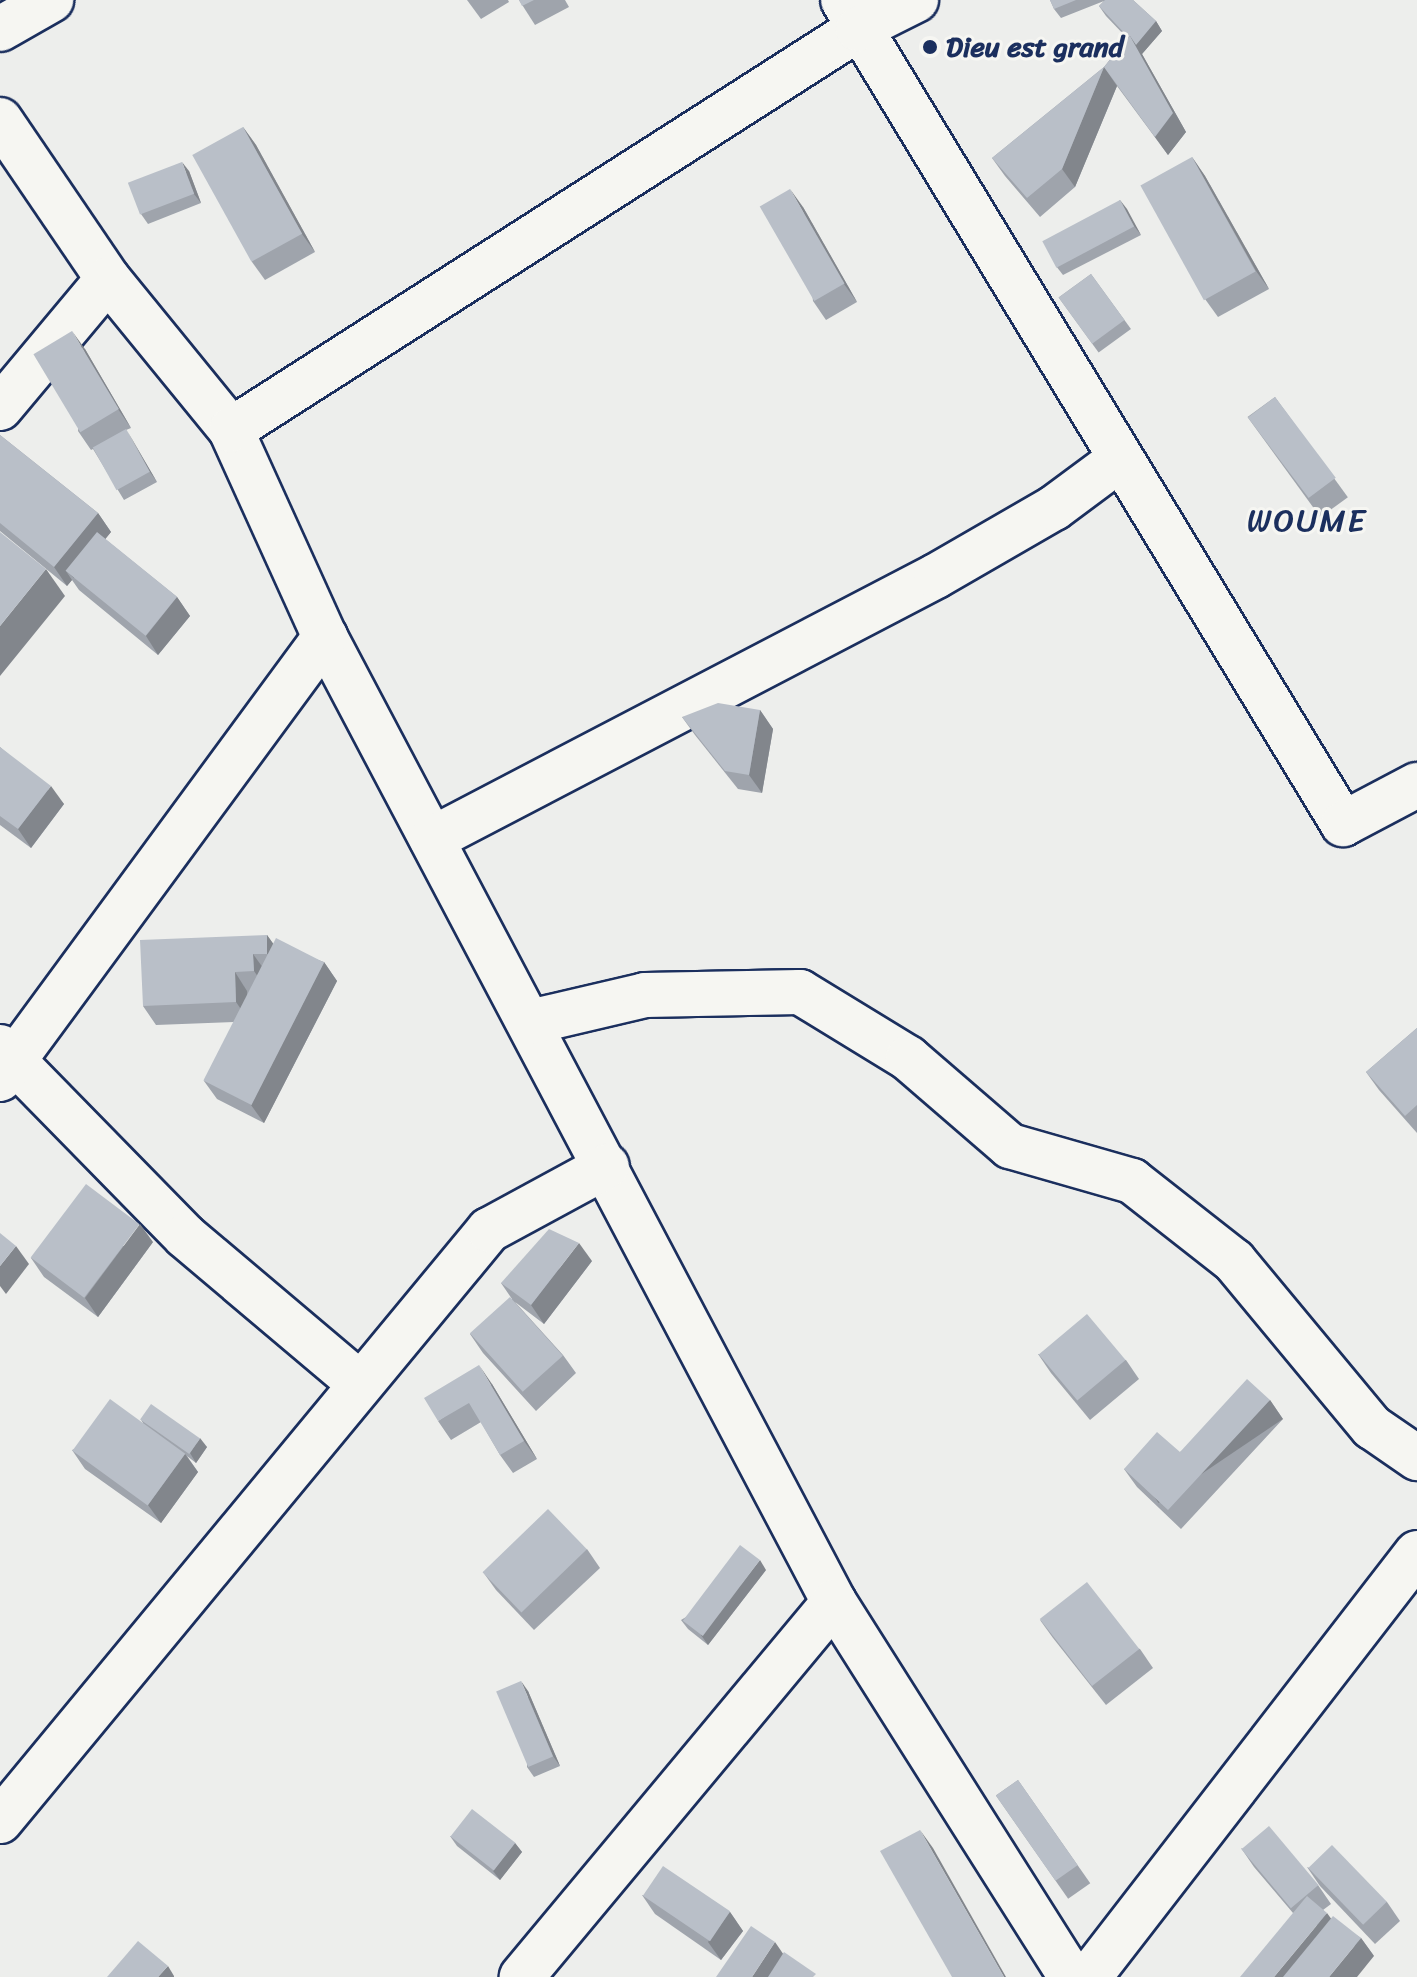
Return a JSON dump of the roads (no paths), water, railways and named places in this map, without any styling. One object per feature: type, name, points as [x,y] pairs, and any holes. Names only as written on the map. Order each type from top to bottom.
[{"type":"street","points":[[0,29],[51,0]]},
{"type":"street","points":[[231,430],[850,14],[916,0]]},
{"type":"street","points":[[850,14],[1343,824],[1417,785]]},
{"type":"street","points":[[0,120],[108,279],[231,430],[325,637],[607,1166],[834,1602],[1071,1977]]},
{"type":"street","points":[[0,408],[108,279]]},
{"type":"street","points":[[432,839],[936,576],[1054,508],[1120,459]]},
{"type":"street","points":[[325,637],[5,1062],[185,1236],[360,1384]]},
{"type":"street","points":[[530,1022],[645,995],[800,992],[908,1058],[1010,1146],[1132,1181],[1234,1261],[1372,1427],[1417,1458]]},
{"type":"street","points":[[0,1821],[489,1230],[607,1166]]},
{"type":"street","points":[[1089,1977],[1417,1553]]},
{"type":"street","points":[[522,1977],[834,1602]]},
{"type":"place","name":"Dieu est grand","points":[[930,47]]},
{"type":"district","name":"WOUME","points":[[1307,521]]}]
